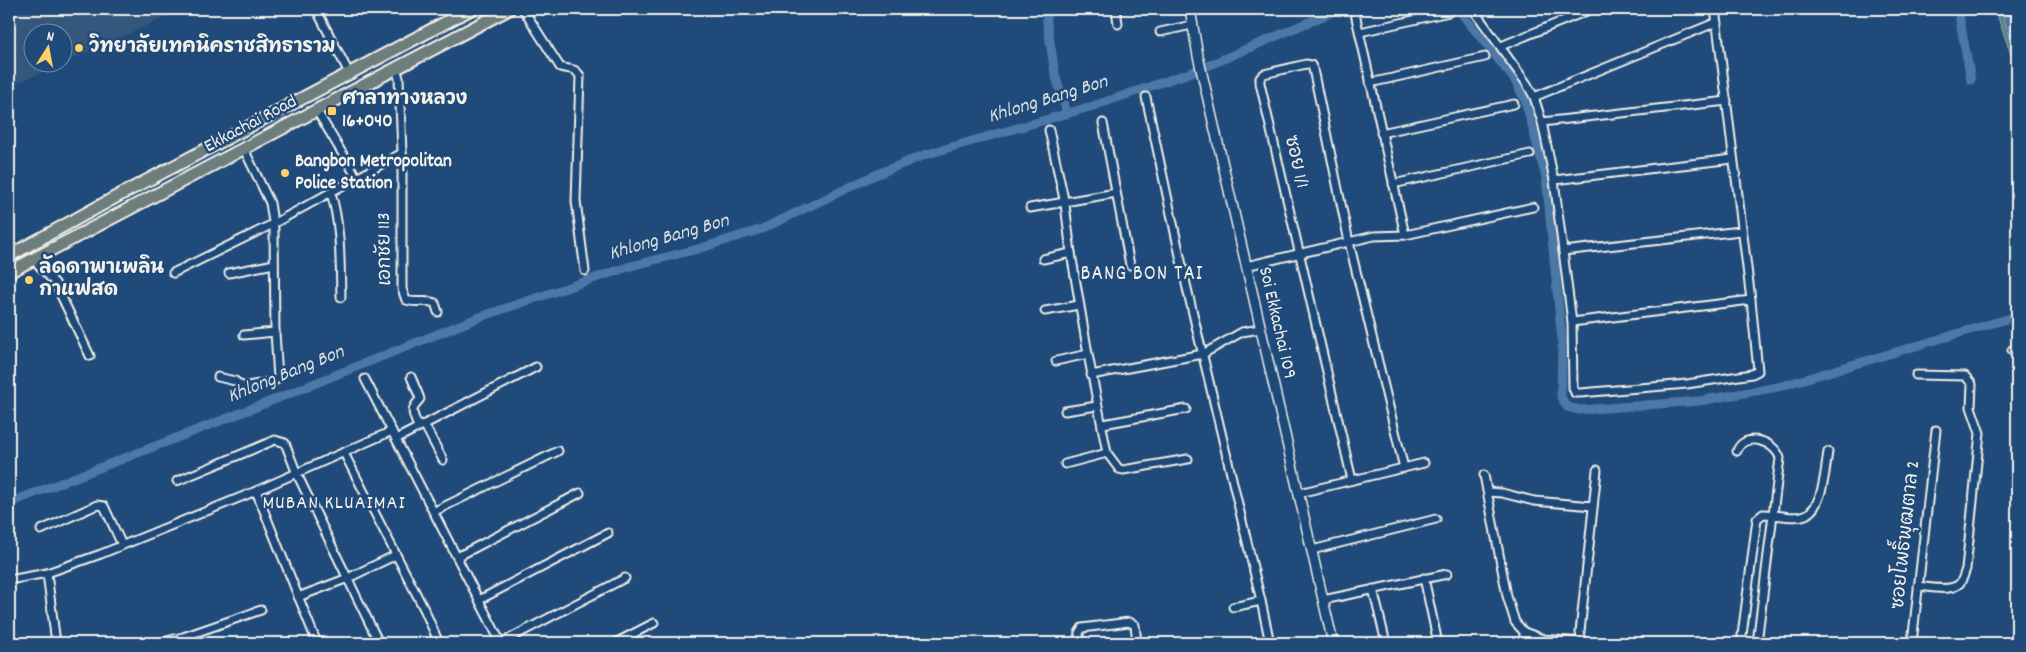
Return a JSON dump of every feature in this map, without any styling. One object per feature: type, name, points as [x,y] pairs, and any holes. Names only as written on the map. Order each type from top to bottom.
[{"type":"main road","name":"Ekkachai Road","points":[[9,256],[116,197],[471,9]]},
{"type":"main road","name":"Ekkachai Road","points":[[9,272],[510,9]]},
{"type":"street","points":[[316,9],[349,74]]},
{"type":"street","points":[[523,9],[560,67],[572,68],[578,71],[580,76],[576,201],[585,271]]},
{"type":"street","points":[[1116,9],[1118,24]]},
{"type":"street","name":"Soi Ekkachai 109","points":[[1190,9],[1198,56],[1333,643]]},
{"type":"street","points":[[1354,9],[1405,235]]},
{"type":"street","points":[[1473,9],[1501,46],[1534,98],[1542,122],[1554,180],[1572,322],[1573,388],[1575,393],[1687,384],[1752,374],[1758,371],[1715,9]]},
{"type":"street","points":[[1501,46],[1592,9]]},
{"type":"street","points":[[1360,32],[1449,12]]},
{"type":"street","points":[[1534,98],[1717,22]]},
{"type":"street","points":[[1160,32],[1192,25]]},
{"type":"street","points":[[1370,83],[1485,57]]},
{"type":"street","name":"ซอย 1/1","points":[[1349,242],[1311,65],[1306,64],[1264,74],[1260,78],[1260,83],[1352,480]]},
{"type":"street","name":"เอกชัย 113","points":[[396,68],[399,78],[402,153],[403,296],[406,300],[412,302],[435,303],[438,312]]},
{"type":"street","points":[[1146,97],[1203,354],[1262,601],[1270,643]]},
{"type":"street","points":[[1542,122],[1726,101]]},
{"type":"street","points":[[1381,133],[1514,104]]},
{"type":"street","points":[[317,110],[357,178]]},
{"type":"street","points":[[1102,123],[1130,265]]},
{"type":"street","points":[[1049,130],[1065,204],[1079,305],[1107,453],[1119,468],[1123,470],[1188,459]]},
{"type":"street","points":[[218,377],[235,381],[243,387],[274,381],[278,378],[275,332],[273,224],[270,204],[244,149]]},
{"type":"street","points":[[173,273],[273,224],[402,153]]},
{"type":"street","points":[[1392,184],[1530,154]]},
{"type":"street","points":[[1554,180],[1733,159]]},
{"type":"street","points":[[330,193],[335,206],[339,240],[340,297]]},
{"type":"street","points":[[1030,208],[1065,204],[1116,194]]},
{"type":"street","points":[[1246,266],[1374,236],[1405,235],[1533,207]]},
{"type":"street","points":[[1563,251],[1741,230]]},
{"type":"street","points":[[1349,242],[1404,468]]},
{"type":"street","points":[[1044,259],[1071,253]]},
{"type":"street","points":[[33,259],[55,283],[90,356]]},
{"type":"street","points":[[229,273],[274,264]]},
{"type":"street","points":[[1572,322],[1751,300]]},
{"type":"street","points":[[1044,311],[1079,305]]},
{"type":"street","points":[[1091,375],[1203,354],[1242,332],[1260,329]]},
{"type":"street","points":[[244,335],[275,332]]},
{"type":"street","points":[[1056,361],[1088,354]]},
{"type":"street","points":[[396,439],[536,367]]},
{"type":"street","points":[[1916,375],[1965,376],[1970,379],[1972,384],[1971,407],[1980,433],[1966,569],[1958,584],[1949,588],[1918,586]]},
{"type":"street","points":[[411,377],[420,396],[412,410],[443,460]]},
{"type":"street","points":[[365,378],[501,643],[625,578]]},
{"type":"street","points":[[1065,411],[1097,406]]},
{"type":"street","points":[[1102,424],[1186,409]]},
{"type":"street","name":"ซอยโพธิ์พุฒตาล 2","points":[[1912,643],[1936,430]]},
{"type":"street","points":[[9,580],[47,573],[122,545],[256,492],[392,431]]},
{"type":"street","points":[[177,481],[275,440],[284,443],[297,474],[379,643]]},
{"type":"street","points":[[1737,451],[1740,444],[1747,440],[1757,440],[1766,443],[1779,453],[1780,458],[1757,643]]},
{"type":"street","points":[[433,512],[558,451]]},
{"type":"street","points":[[1741,643],[1756,523],[1763,514],[1801,517],[1814,510],[1820,497],[1828,452]]},
{"type":"street","points":[[344,453],[439,643]]},
{"type":"street","points":[[1064,464],[1107,453]]},
{"type":"street","points":[[1299,493],[1424,463]]},
{"type":"street","points":[[1484,475],[1511,612],[1515,622],[1524,632],[1542,639],[1582,643],[1580,632],[1597,470]]},
{"type":"street","points":[[256,492],[317,643]]},
{"type":"street","points":[[1488,492],[1502,493],[1534,501],[1593,506]]},
{"type":"street","points":[[457,557],[580,493]]},
{"type":"street","points":[[41,530],[97,505],[104,506],[122,545]]},
{"type":"street","points":[[1312,550],[1436,519]]},
{"type":"street","points":[[479,600],[608,533]]},
{"type":"street","points":[[298,598],[348,578],[396,555]]},
{"type":"street","points":[[47,573],[56,643]]},
{"type":"street","points":[[1323,600],[1447,574]]},
{"type":"street","points":[[1424,578],[1438,643]]},
{"type":"street","points":[[1373,589],[1386,643]]},
{"type":"street","points":[[1234,608],[1262,601]]},
{"type":"street","points":[[158,643],[184,640],[261,610]]},
{"type":"street","points":[[1080,643],[1079,633],[1082,628],[1129,622],[1135,625],[1137,643]]},
{"type":"street","points":[[615,643],[654,623]]},
{"type":"street","points":[[1524,632],[1524,643]]},
{"type":"shaded area","name":"วิทยาลัยเทคนิคราชสิทธาราม","points":[[9,9],[184,9],[72,59],[72,22],[22,22],[22,72],[43,72],[9,87]]},
{"type":"shaded area","points":[[2000,9],[2007,9],[2017,38],[2017,57]]},
{"type":"green space","points":[[1995,9],[2017,9],[2017,71]]},
{"type":"waterway","points":[[1045,9],[1055,74],[1067,113]]},
{"type":"waterway","name":"Khlong Bang Bon","points":[[9,503],[480,317],[631,266],[698,249],[762,229],[875,175],[924,155],[1093,106],[1198,70],[1339,9]]},
{"type":"waterway","points":[[1458,9],[1514,79],[1525,100],[1546,177],[1562,341],[1561,397],[1567,407],[1580,410],[1699,401],[1778,387],[2017,316]]},
{"type":"waterway","points":[[1959,9],[1971,80]]},
{"type":"place","name":"วิทยาลัยเทคนิคราชสิทธาราม","points":[[79,48]]},
{"type":"place","name":"ศาลาทางหลวง 16+040","points":[[332,111]]},
{"type":"place","name":"Bangbon Metropolitan Police Station","points":[[285,173]]},
{"type":"place","name":"ลัดดาพาเพลิน กาแฟสด","points":[[29,280]]},
{"type":"district","name":"BANG BON TAI","points":[[1142,275]]},
{"type":"district","name":"MUBAN KLUAIMAI","points":[[334,504]]}]
